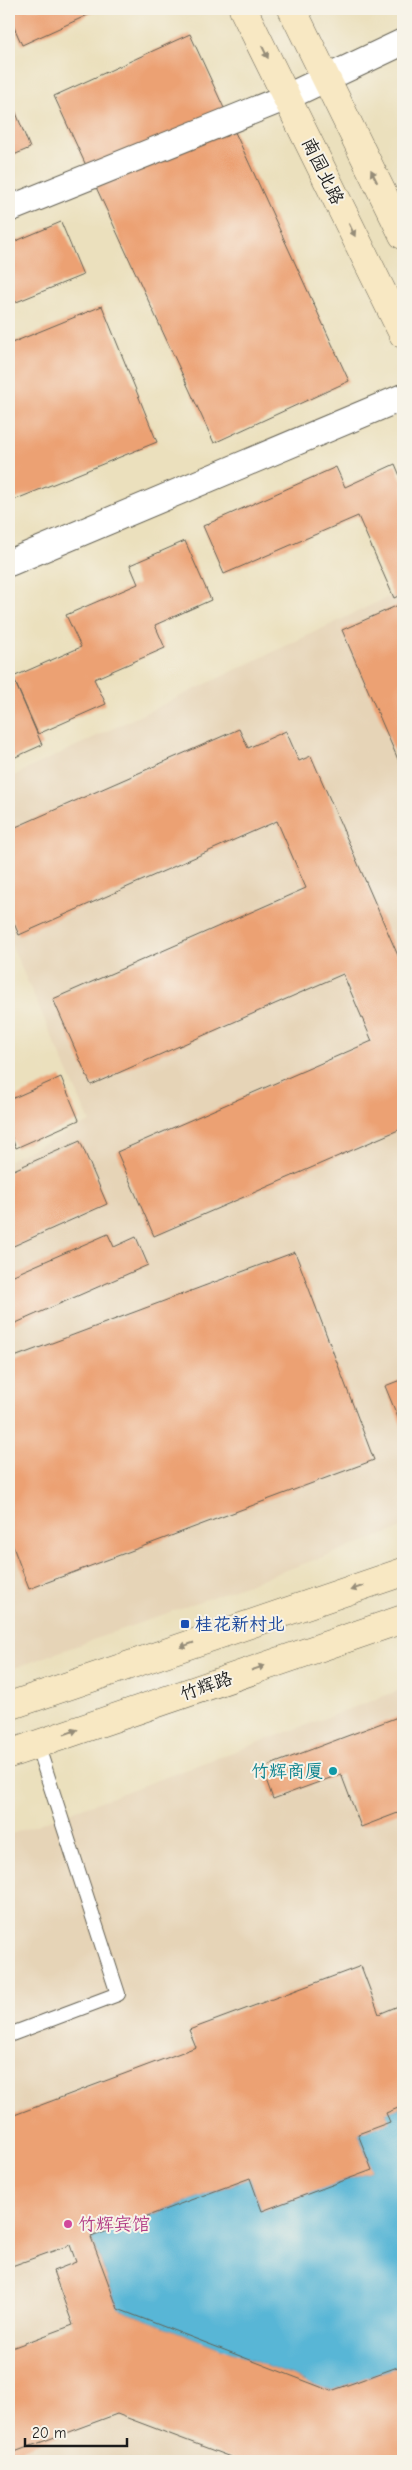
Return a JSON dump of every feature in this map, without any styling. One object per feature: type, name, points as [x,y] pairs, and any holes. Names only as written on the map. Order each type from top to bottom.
[{"type":"main road","name":"南园北路","points":[[243,9],[403,334]]},
{"type":"main road","points":[[292,9],[403,235]]},
{"type":"main road","points":[[9,1706],[403,1572]]},
{"type":"main road","name":"竹辉路","points":[[9,1754],[403,1619]]},
{"type":"street","points":[[9,209],[287,97],[403,42]]},
{"type":"street","points":[[9,563],[403,397]]},
{"type":"lane","points":[[9,2035],[118,1994],[37,1744]]},
{"type":"shaded area","points":[[403,590],[403,1528],[9,1670],[9,1160],[90,1122],[9,940],[9,778]]},
{"type":"shaded area","points":[[403,1689],[403,2461],[9,2461],[9,1835]]},
{"type":"water","points":[[403,2106],[403,2365],[331,2391],[118,2309],[92,2237],[250,2178],[262,2210],[372,2170],[358,2134],[389,2122],[386,2113]]},
{"type":"building","points":[[9,9],[101,9],[22,45],[9,16]]},
{"type":"building","points":[[190,34],[349,381],[214,443],[54,96]]},
{"type":"building","points":[[9,95],[30,148],[9,157]]},
{"type":"building","points":[[61,222],[83,275],[9,305],[9,244]]},
{"type":"building","points":[[102,306],[157,442],[9,502],[9,344]]},
{"type":"building","points":[[395,464],[403,483],[403,594],[394,598],[358,516],[224,574],[203,526],[336,467],[345,487]]},
{"type":"building","points":[[185,541],[211,600],[155,625],[165,648],[94,679],[106,704],[38,734],[13,677],[81,647],[66,615],[138,584],[130,565]]},
{"type":"building","points":[[403,603],[403,771],[342,630]]},
{"type":"building","points":[[15,682],[42,745],[9,760],[9,685]]},
{"type":"building","points":[[239,729],[248,748],[286,731],[299,761],[311,756],[403,967],[403,1101],[399,1103],[403,1112],[403,1128],[154,1236],[117,1152],[372,1041],[343,974],[91,1085],[53,999],[306,888],[277,821],[19,935],[9,912],[9,830]]},
{"type":"building","points":[[61,1077],[79,1120],[16,1148],[9,1131],[9,1100]]},
{"type":"building","points":[[80,1141],[107,1204],[9,1248],[9,1172]]},
{"type":"building","points":[[108,1234],[114,1247],[136,1237],[148,1265],[9,1326],[9,1277]]},
{"type":"building","points":[[295,1252],[374,1460],[29,1589],[9,1536],[9,1359]]},
{"type":"building","points":[[403,1379],[403,1430],[385,1386]]},
{"type":"building","name":"竹辉商厦","points":[[403,1715],[403,1811],[361,1827],[341,1774],[273,1799],[262,1768]]},
{"type":"building","name":"竹辉宾馆","points":[[361,1966],[379,2014],[403,2004],[403,2106],[386,2113],[390,2122],[358,2134],[372,2170],[262,2211],[250,2178],[91,2237],[118,2309],[331,2391],[403,2365],[403,2461],[241,2461],[117,2414],[9,2454],[9,2349],[73,2325],[53,2271],[76,2262],[70,2245],[9,2267],[9,2117],[196,2047],[189,2030]]},
{"type":"place","name":"桂花新村北","points":[[185,1624]]},
{"type":"place","name":"竹辉商厦","points":[[333,1771]]},
{"type":"place","name":"竹辉宾馆","points":[[68,2224]]}]
